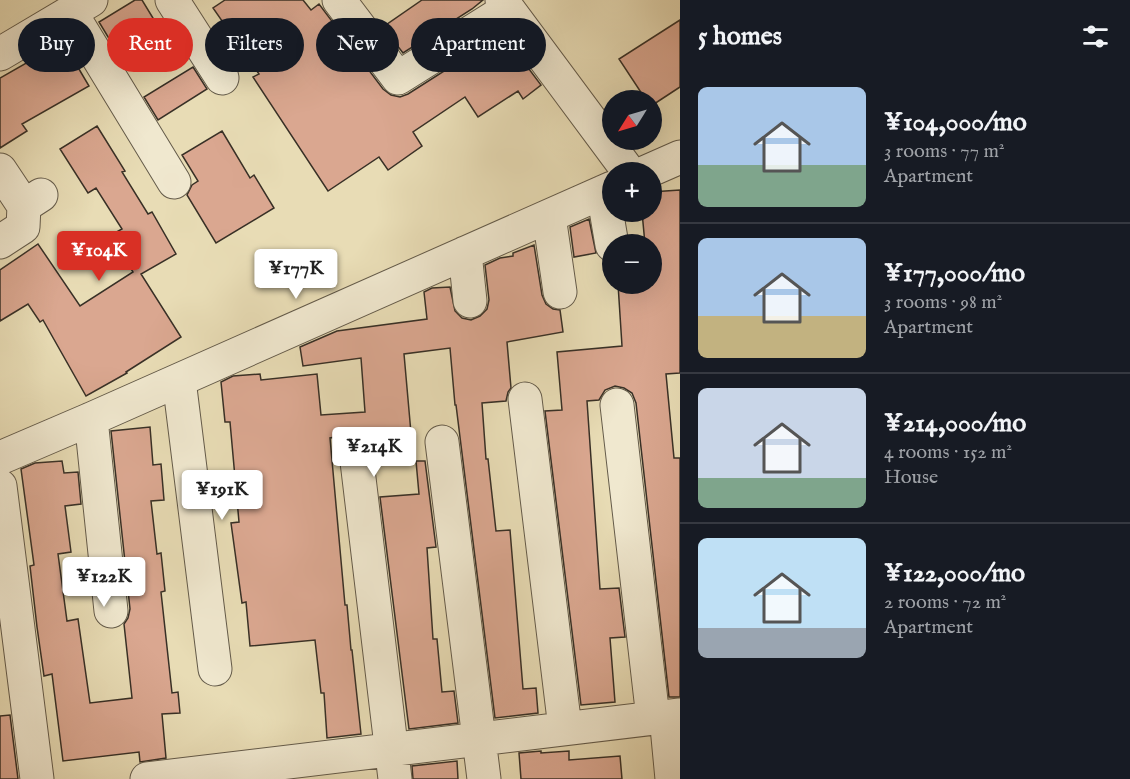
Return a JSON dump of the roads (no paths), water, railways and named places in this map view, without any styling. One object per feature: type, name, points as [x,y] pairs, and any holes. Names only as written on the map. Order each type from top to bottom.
[{"type":"street","points":[[172,0],[222,78]]},
{"type":"street","points":[[339,0],[398,78],[505,5],[622,162]]},
{"type":"street","points":[[0,54],[81,6],[174,182]]},
{"type":"street","points":[[662,165],[680,157]]},
{"type":"street","points":[[0,170],[32,200],[23,227],[0,242]]},
{"type":"street","points":[[0,458],[602,192]]},
{"type":"street","points":[[549,216],[560,292]]},
{"type":"street","points":[[465,253],[470,302]]},
{"type":"street","points":[[179,380],[215,669]]},
{"type":"street","points":[[525,399],[565,729]]},
{"type":"street","points":[[616,405],[666,716],[672,779]]},
{"type":"street","points":[[91,419],[111,611]]},
{"type":"street","points":[[442,442],[484,779]]},
{"type":"street","points":[[356,453],[393,764]]},
{"type":"street","points":[[0,486],[37,779]]},
{"type":"street","points":[[147,779],[393,764],[479,739],[666,716]]}]
